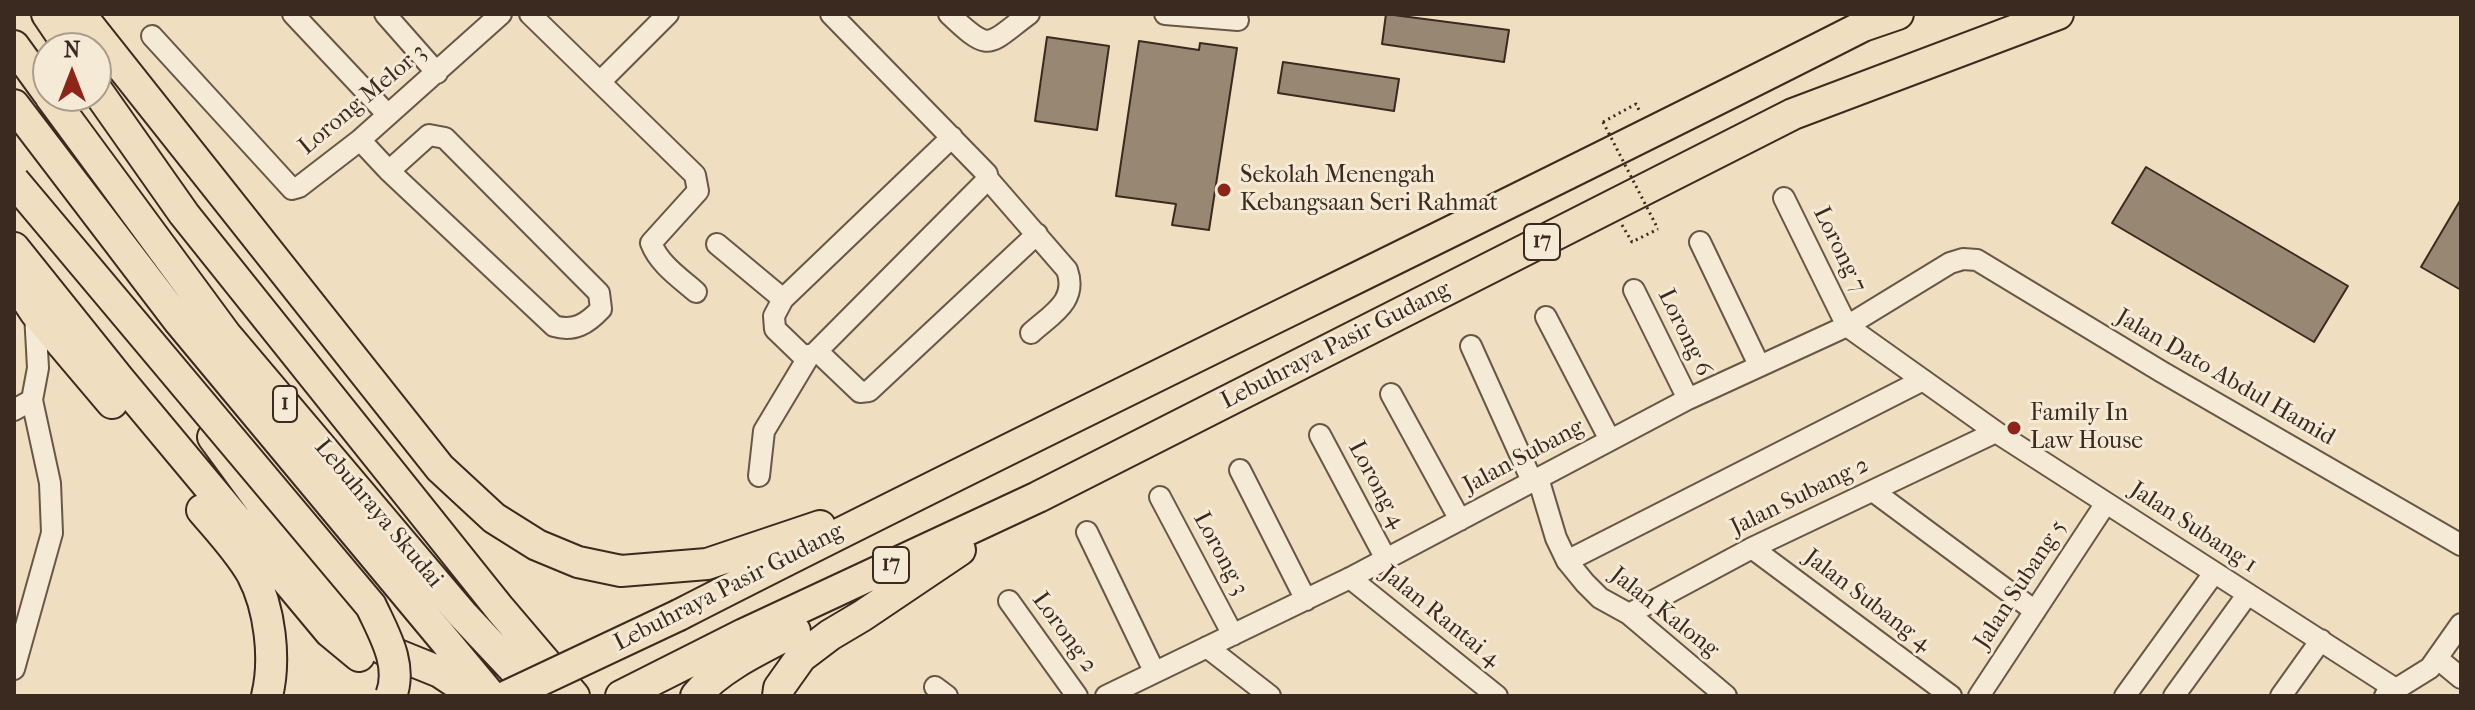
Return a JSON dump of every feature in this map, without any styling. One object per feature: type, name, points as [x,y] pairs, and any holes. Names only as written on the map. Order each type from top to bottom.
[{"type":"highway","points":[[47,14],[59,32]]},
{"type":"highway","points":[[73,14],[311,317],[440,468],[494,518],[537,545],[578,562],[621,571],[707,564],[903,500]]},
{"type":"highway","points":[[80,14],[440,468]]},
{"type":"highway","name":"Lebuhraya Pasir Gudang","points":[[507,696],[679,615],[903,500],[1652,133],[1863,26],[1898,14]]},
{"type":"highway","name":"Lebuhraya Pasir Gudang","points":[[621,696],[747,644],[1793,114],[2058,14]]},
{"type":"highway","name":"Lebuhraya Skudai","points":[[14,46],[32,71]]},
{"type":"highway","name":"Lebuhraya Skudai","points":[[14,105],[178,320],[491,696]]},
{"type":"highway","name":"Lebuhraya Skudai","points":[[62,112],[226,335],[462,614],[539,696]]},
{"type":"highway","points":[[112,112],[184,214],[297,357],[490,597],[574,696]]},
{"type":"highway","points":[[14,181],[371,606],[395,665],[391,696]]},
{"type":"highway","points":[[14,199],[202,422],[351,625],[383,649],[440,672],[476,696]]},
{"type":"highway","points":[[14,248],[330,632],[368,663],[443,696]]},
{"type":"highway","points":[[14,280],[35,312],[219,530],[252,575],[265,613],[271,650],[267,696]]},
{"type":"highway","points":[[778,696],[779,688],[801,657],[1038,497]]},
{"type":"highway","points":[[696,696],[747,644]]},
{"type":"street","points":[[293,14],[388,115]]},
{"type":"street","points":[[385,14],[437,73]]},
{"type":"street","points":[[600,82],[668,14]]},
{"type":"street","points":[[831,14],[987,174],[988,179],[1067,270],[1072,287],[1065,302],[1031,333]]},
{"type":"street","points":[[949,14],[977,39],[990,41],[997,41],[1029,14]]},
{"type":"street","points":[[1165,14],[1238,20]]},
{"type":"street","name":"Lorong Melor 3","points":[[152,36],[292,189],[299,187],[360,140],[499,15]]},
{"type":"street","points":[[544,19],[600,82],[695,175],[698,191],[651,243],[655,254],[696,292]]},
{"type":"street","points":[[360,140],[389,171],[554,326],[574,328],[588,323],[601,309],[599,293],[445,138],[429,135],[389,171]]},
{"type":"street","points":[[813,354],[803,356],[775,329],[774,316],[783,299],[952,137]]},
{"type":"street","points":[[759,476],[764,431],[813,354],[988,179]]},
{"type":"street","name":"Lorong 7","points":[[1784,198],[1847,326]]},
{"type":"street","points":[[813,354],[860,392],[869,391],[1037,234]]},
{"type":"street","points":[[1700,242],[1759,365]]},
{"type":"street","points":[[717,244],[783,299]]},
{"type":"street","name":"Jalan Subang","points":[[1106,696],[1350,578],[1688,399],[1847,326],[1950,263],[1963,259]]},
{"type":"street","name":"Jalan Dato Abdul Hamid","points":[[1963,259],[1977,260],[2162,372],[2461,545]]},
{"type":"street","name":"Lorong 6","points":[[1634,290],[1688,399]]},
{"type":"street","points":[[14,669],[52,533],[50,483],[23,405],[38,368],[35,312]]},
{"type":"street","points":[[1546,317],[1610,440]]},
{"type":"street","name":"Jalan Subang 1","points":[[1847,326],[1996,432],[2321,640],[2389,692]]},
{"type":"street","name":"Jalan Kalong","points":[[1471,346],[1535,480],[1567,561],[1600,598],[1629,614],[1726,696]]},
{"type":"street","points":[[1567,561],[1923,380]]},
{"type":"street","points":[[1391,394],[1460,520]]},
{"type":"street","name":"Jalan Subang 2","points":[[1629,614],[1752,548],[1996,432]]},
{"type":"street","name":"Lorong 4","points":[[1320,435],[1386,559]]},
{"type":"street","points":[[1240,470],[1306,600]]},
{"type":"street","points":[[1873,491],[2035,611]]},
{"type":"street","name":"Lorong 3","points":[[1160,497],[1233,635]]},
{"type":"street","name":"Jalan Subang 5","points":[[1979,696],[2106,503]]},
{"type":"street","points":[[1087,532],[1154,671]]},
{"type":"street","name":"Jalan Subang 4","points":[[1752,548],[1951,696]]},
{"type":"street","points":[[2125,696],[2214,573]]},
{"type":"street","name":"Jalan Rantai 4","points":[[1350,578],[1497,696]]},
{"type":"street","points":[[2174,696],[2247,595]]},
{"type":"street","name":"Lorong 2","points":[[1009,601],[1077,696]]},
{"type":"street","points":[[2389,692],[2423,673],[2438,659],[2461,624]]},
{"type":"street","points":[[2281,696],[2321,640]]},
{"type":"street","points":[[1207,647],[1270,696]]},
{"type":"street","points":[[2438,659],[2461,678]]},
{"type":"path","points":[[1632,242],[1658,229],[1603,122],[1636,104]]},
{"type":"building","points":[[1386,14],[1509,30],[1504,62],[1382,44]]},
{"type":"building","points":[[1047,37],[1109,46],[1097,130],[1035,121]]},
{"type":"building","points":[[1139,41],[1199,50],[1200,43],[1237,48],[1209,230],[1172,225],[1176,204],[1116,196]]},
{"type":"building","points":[[1283,62],[1399,79],[1394,111],[1278,93]]},
{"type":"building","points":[[2146,167],[2348,286],[2314,342],[2112,223]]},
{"type":"building","points":[[2461,199],[2461,290],[2421,267]]},
{"type":"place","name":"Sekolah Menengah Kebangsaan Seri Rahmat","points":[[1224,190]]},
{"type":"place","name":"Family In Law House","points":[[2014,428]]}]
